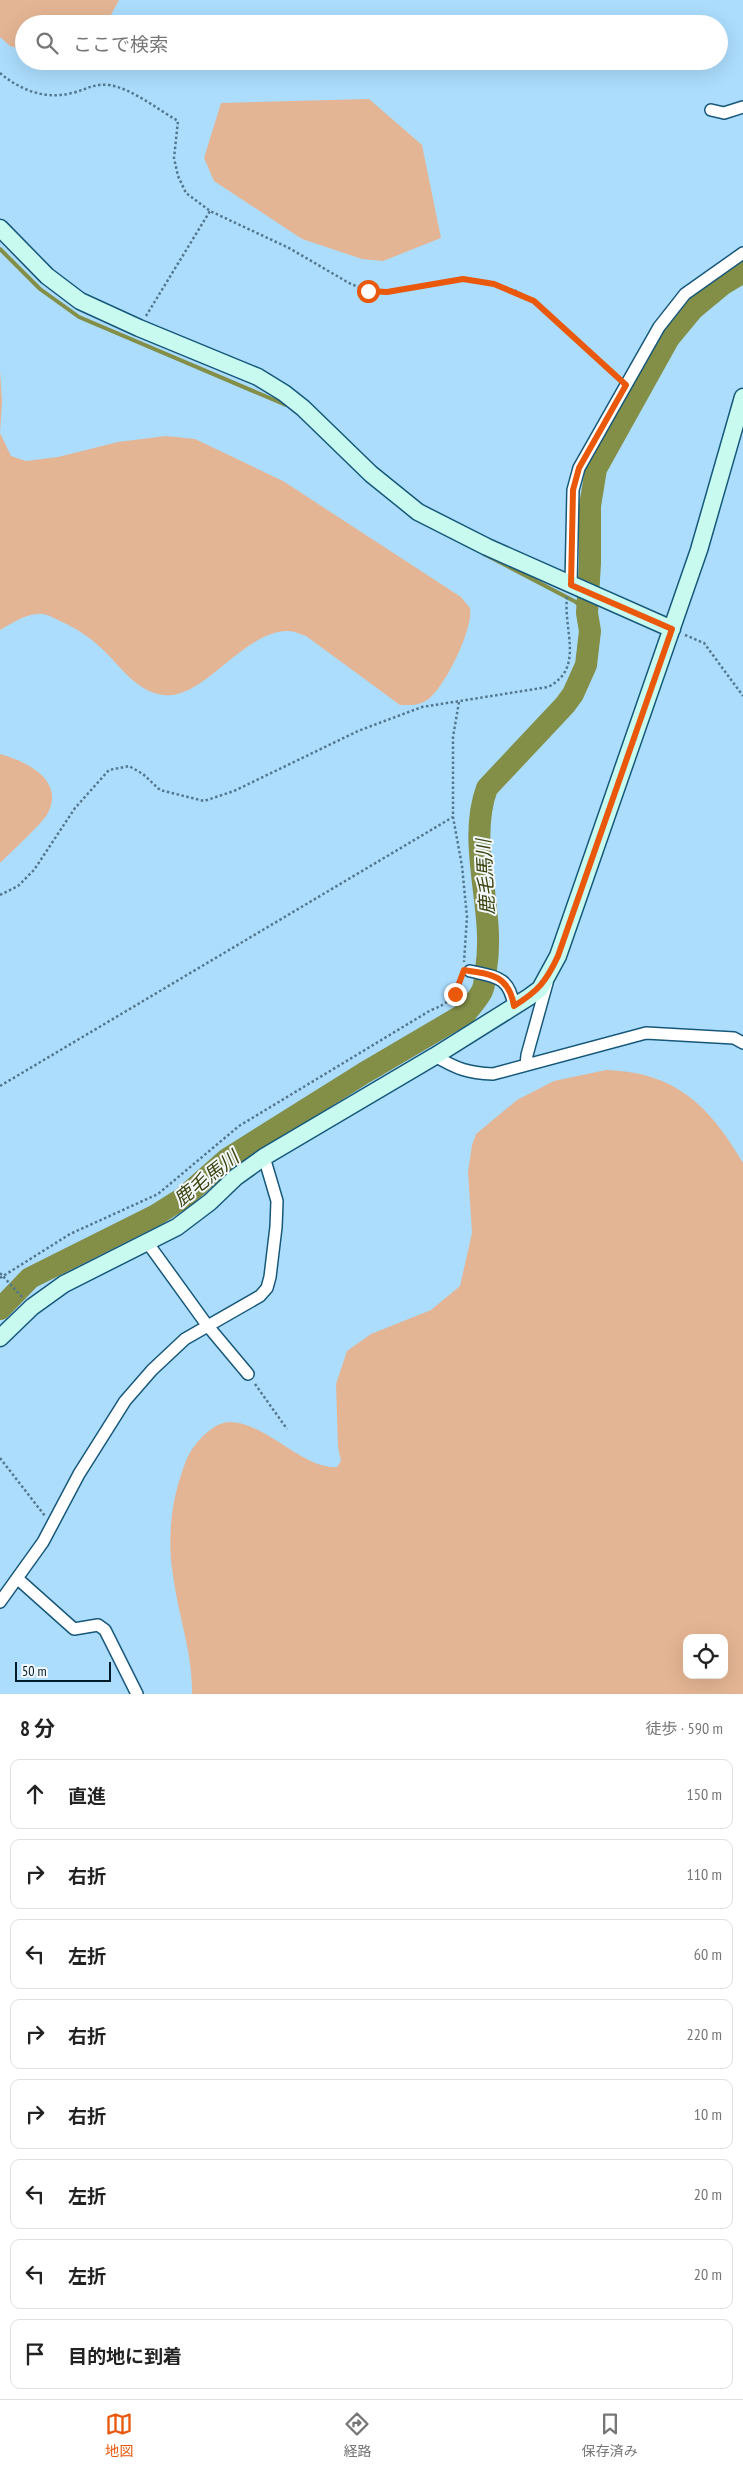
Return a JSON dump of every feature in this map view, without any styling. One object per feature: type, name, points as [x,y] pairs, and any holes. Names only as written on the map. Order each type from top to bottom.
[{"type":"street","points":[[711,110],[724,112],[743,108]]},
{"type":"street","points":[[0,228],[47,276],[80,301],[139,328],[258,377],[303,408],[371,474],[418,512],[572,589],[601,598],[672,629]]},
{"type":"street","points":[[572,589],[573,490],[579,468],[659,327],[685,294],[743,253]]},
{"type":"street","points":[[0,1338],[32,1307],[64,1284],[177,1227],[210,1202],[236,1177],[264,1157],[436,1056],[540,989],[558,956],[672,629],[699,550],[743,397]]},
{"type":"street","points":[[470,971],[498,978],[506,983],[512,993],[514,1006]]},
{"type":"street","points":[[526,1065],[549,974]]},
{"type":"street","points":[[436,1056],[456,1068],[472,1073],[493,1074],[646,1033],[740,1038]]},
{"type":"street","points":[[0,1602],[18,1579],[52,1525],[79,1474],[125,1401],[152,1370],[185,1339],[260,1296],[267,1288],[276,1227],[277,1201],[264,1157]]},
{"type":"street","points":[[147,1242],[208,1325],[248,1374]]},
{"type":"street","points":[[18,1579],[74,1629],[98,1624],[105,1630],[136,1694]]},
{"type":"path","points":[[0,73],[12,84],[34,94],[70,94],[97,84],[111,85],[132,94],[178,121],[174,158],[178,176],[186,193],[210,211],[290,248],[349,283],[368,291],[387,292],[463,279],[494,284],[516,291],[534,301],[626,385]]},
{"type":"path","points":[[139,328],[210,211]]},
{"type":"path","points":[[0,895],[18,886],[34,870],[76,808],[108,770],[130,766],[143,774],[160,790],[204,801],[234,792],[358,731],[422,707],[548,686],[560,680],[568,667],[570,645],[566,611],[572,589]]},
{"type":"path","points":[[672,629],[704,643],[743,696]]},
{"type":"path","points":[[28,1302],[1,1276],[70,1234],[158,1194],[239,1126],[431,1010],[446,1005],[455,994],[464,970],[467,918],[462,866],[453,817],[453,737],[459,702]]},
{"type":"path","points":[[0,1086],[453,817]]},
{"type":"path","points":[[248,1374],[287,1429]]},
{"type":"path","points":[[0,1458],[52,1525]]},
{"type":"shaded area","points":[[0,0],[119,0],[111,15],[15,15],[15,47],[10,46],[0,37]]},
{"type":"shaded area","points":[[369,99],[422,145],[441,238],[383,261],[362,259],[302,239],[214,181],[204,158],[221,103]]},
{"type":"shaded area","points":[[0,371],[2,402],[0,433]]},
{"type":"shaded area","points":[[0,433],[11,456],[26,461],[58,457],[118,442],[166,436],[195,439],[283,481],[461,597],[470,608],[470,617],[463,643],[449,671],[434,694],[424,702],[400,705],[306,636],[295,632],[288,631],[271,634],[239,653],[193,688],[178,694],[163,695],[153,693],[136,683],[92,640],[76,629],[49,616],[33,614],[0,630]]},
{"type":"shaded area","points":[[0,754],[20,761],[40,773],[47,781],[51,790],[52,801],[45,818],[0,863]]},
{"type":"shaded area","points":[[606,1070],[630,1072],[652,1077],[671,1085],[703,1109],[717,1124],[743,1163],[743,1694],[192,1694],[188,1649],[175,1590],[170,1541],[175,1495],[183,1468],[190,1453],[199,1440],[211,1429],[220,1424],[230,1422],[257,1429],[311,1461],[324,1466],[337,1467],[341,1461],[338,1447],[336,1384],[347,1351],[371,1334],[431,1310],[460,1286],[472,1233],[468,1172],[472,1145],[476,1134],[517,1100],[554,1081]]},
{"type":"waterway","points":[[0,249],[40,289],[79,317],[286,405]]},
{"type":"waterway","name":"鹿毛馬川","points":[[0,1309],[30,1278],[156,1215],[183,1198],[227,1159],[364,1073],[466,1013],[479,997],[484,983],[488,947],[480,855],[479,832],[481,810],[487,788],[565,705],[573,694],[586,665],[590,631],[587,613],[590,563],[590,506],[596,469],[669,338],[693,309],[722,285],[743,272]]},
{"type":"waterway","points":[[484,554],[576,602],[587,613]]},
{"type":"route","points":[[368,291],[387,292],[463,279],[494,284],[516,291],[534,301],[601,360],[626,385],[579,468],[573,490],[571,585],[672,629],[558,956],[549,974],[540,989],[514,1006],[512,993],[506,983],[498,978],[470,971],[464,970],[455,994]]}]
